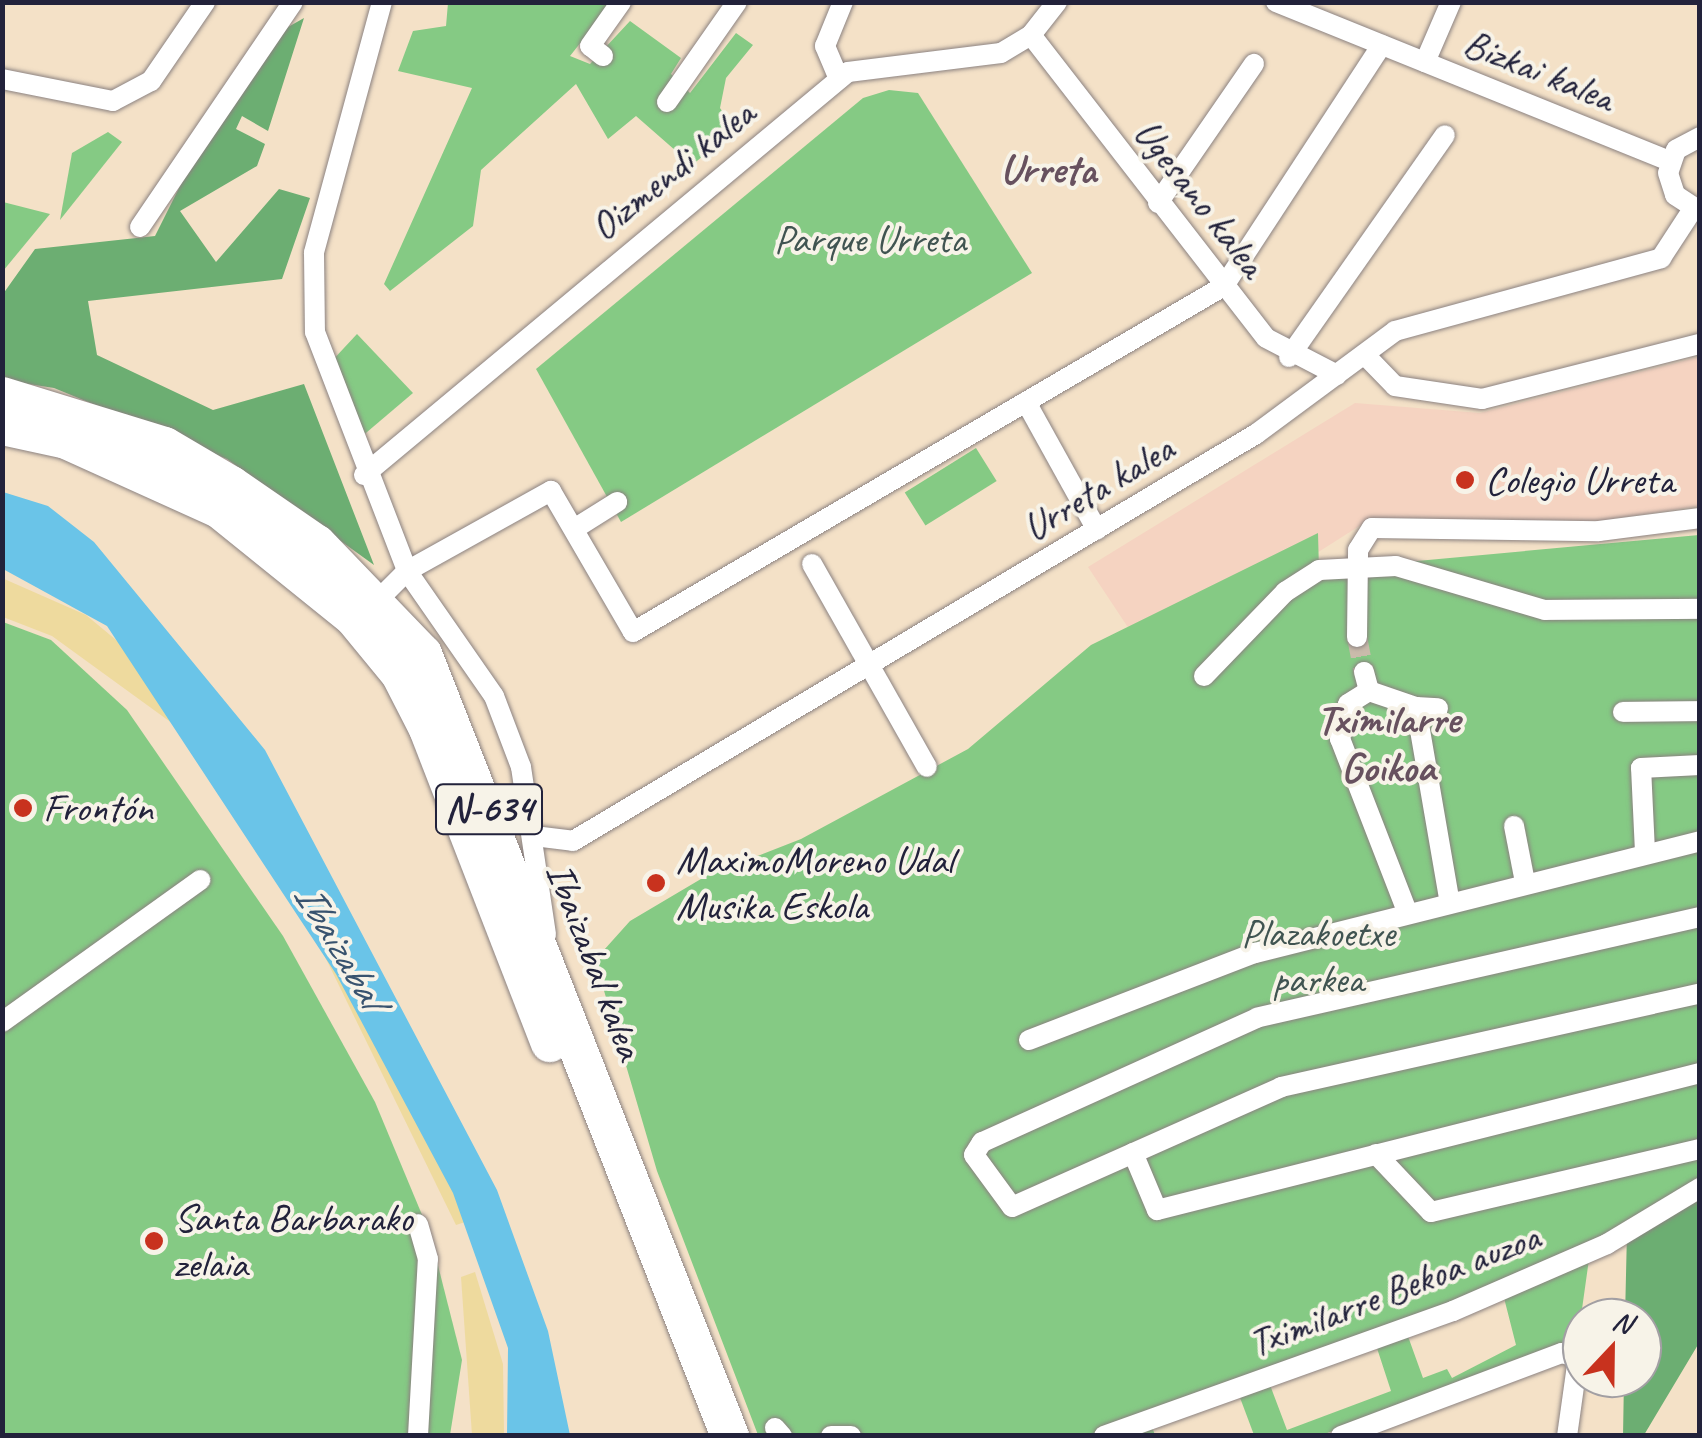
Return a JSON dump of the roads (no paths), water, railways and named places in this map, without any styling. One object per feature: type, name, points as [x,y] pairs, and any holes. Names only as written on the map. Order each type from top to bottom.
[{"type":"highway","name":"Ibaizabal kalea","points":[[2,396],[165,446],[316,544],[377,601],[422,654],[456,723],[730,1436]]},
{"type":"highway","name":"Ibaizabal kalea","points":[[2,426],[66,440],[220,509],[301,567],[400,674],[702,1436]]},
{"type":"street","points":[[2,79],[112,102],[151,81],[205,2]]},
{"type":"street","points":[[140,226],[293,2]]},
{"type":"street","points":[[382,2],[314,253],[311,300],[322,365],[364,476],[407,571],[494,696],[534,836],[551,970]]},
{"type":"street","points":[[603,56],[590,46],[621,2]]},
{"type":"street","points":[[667,102],[737,2]]},
{"type":"street","points":[[840,79],[825,46],[843,2]]},
{"type":"street","name":"Oizmendi kalea","points":[[364,476],[840,79],[872,65],[972,62],[1031,36],[1056,2]]},
{"type":"street","name":"Bizkai kalea","points":[[1276,2],[1670,161]]},
{"type":"street","points":[[1426,62],[1451,2]]},
{"type":"street","name":"Ugesano kalea","points":[[1031,36],[1224,286],[1290,357],[1337,374]]},
{"type":"street","points":[[377,601],[407,571],[552,491],[633,632],[1224,286],[1382,45]]},
{"type":"street","points":[[1158,203],[1254,64]]},
{"type":"street","points":[[1290,357],[1445,136]]},
{"type":"street","points":[[1696,210],[1670,185],[1670,161],[1700,136]]},
{"type":"street","name":"Urreta kalea","points":[[534,836],[573,841],[1097,530],[1366,355],[1442,311],[1661,258],[1696,210]]},
{"type":"street","points":[[1366,355],[1394,386],[1482,399],[1700,344]]},
{"type":"street","points":[[1026,402],[1097,530]]},
{"type":"street","points":[[574,530],[616,502]]},
{"type":"street","points":[[1357,636],[1356,566],[1361,536],[1390,524],[1599,531],[1700,518]]},
{"type":"street","points":[[812,564],[927,767]]},
{"type":"street","points":[[1204,676],[1300,580],[1356,566],[1433,573],[1545,610],[1700,609]]},
{"type":"street","points":[[1408,914],[1340,739],[1348,704],[1367,682],[1427,708],[1450,903]]},
{"type":"street","points":[[1623,712],[1700,711]]},
{"type":"street","points":[[1645,852],[1641,768],[1700,765]]},
{"type":"street","points":[[1514,826],[1524,882]]},
{"type":"street","points":[[1029,1040],[1202,970],[1524,882],[1700,841]]},
{"type":"street","points":[[2,1022],[200,880]]},
{"type":"street","points":[[1700,917],[1257,1018],[982,1142],[974,1155],[1012,1207],[1280,1086],[1700,993]]},
{"type":"street","points":[[1133,1153],[1157,1210],[1700,1073]]},
{"type":"street","name":"Tximilarre Bekoa auzoa","points":[[1376,1154],[1431,1212],[1700,1149]]},
{"type":"street","name":"Tximilarre Bekoa auzoa","points":[[1104,1436],[1453,1312],[1606,1244],[1700,1188]]},
{"type":"street","points":[[418,1224],[428,1259],[418,1436]]},
{"type":"street","points":[[1341,1436],[1562,1353],[1578,1358],[1567,1436]]},
{"type":"street","points":[[832,1436],[851,1436]]},
{"type":"water","name":"Ibaizabal","points":[[3,492],[48,506],[94,542],[265,750],[497,1190],[548,1331],[570,1435],[507,1435],[508,1348],[453,1193],[336,974],[107,626],[3,569]]},
{"type":"tunnel","points":[[1357,637],[1364,672]]},
{"type":"place","name":"Colegio Urreta","points":[[1465,480]]},
{"type":"place","name":"Frontón","points":[[23,808]]},
{"type":"place","name":"MaximoMoreno Udal Musika Eskola","points":[[656,883]]},
{"type":"place","name":"Santa Barbarako zelaia","points":[[154,1241]]},
{"type":"district","name":"Urreta","points":[[1048,170]]},
{"type":"district","name":"Tximilarre Goikoa","points":[[1388,744]]},
{"type":"park label","name":"Parque Urreta","points":[[870,239]]},
{"type":"park label","name":"Plazakoetxe parkea","points":[[1318,956]]}]
